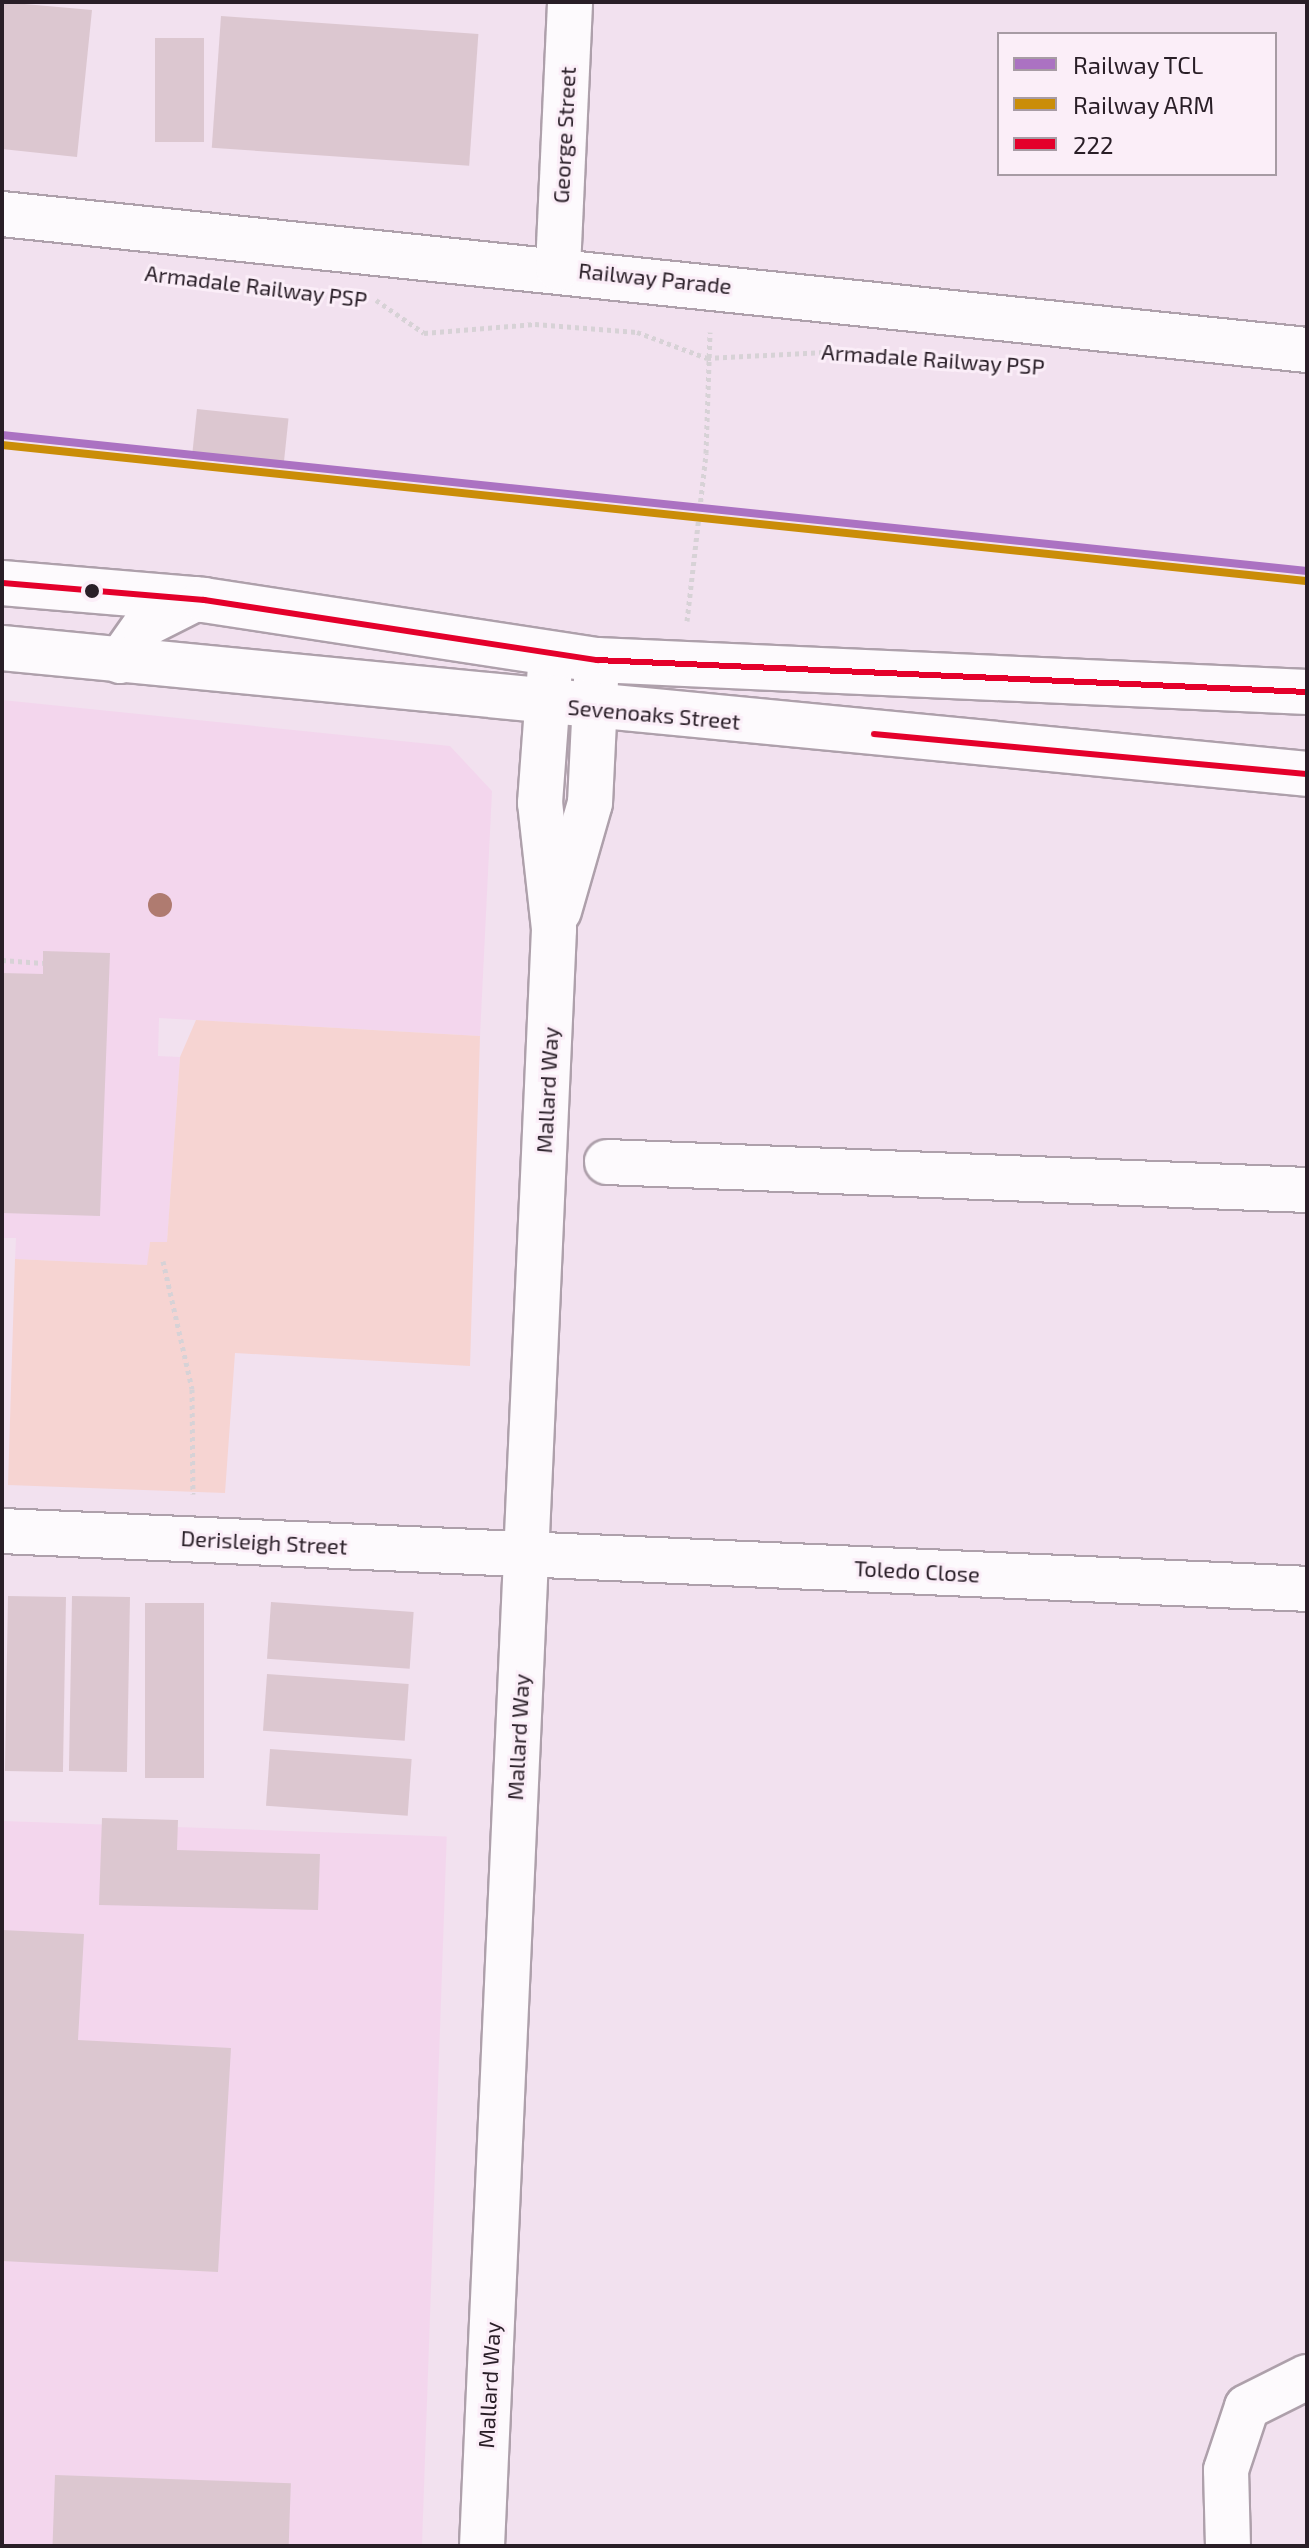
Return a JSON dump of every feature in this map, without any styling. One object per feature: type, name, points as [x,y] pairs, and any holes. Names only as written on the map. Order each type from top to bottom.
[{"type":"street","name":"George Street","points":[[558,268],[570,2]]},
{"type":"street","name":"Railway Parade","points":[[2,214],[558,268],[1307,350]]},
{"type":"street","points":[[2,583],[195,599],[597,660],[1307,692]]},
{"type":"street","points":[[120,661],[146,624],[195,599]]},
{"type":"street","name":"Sevenoaks Street","points":[[2,648],[546,704],[1307,774]]},
{"type":"street","name":"Mallard Way","points":[[482,2546],[554,929],[540,803],[551,654]]},
{"type":"street","name":"Mallard Way","points":[[554,929],[590,803],[597,660]]},
{"type":"street","points":[[607,1162],[1307,1190]]},
{"type":"street","name":"Derisleigh Street","points":[[2,1531],[526,1554]]},
{"type":"street","name":"Toledo Close","points":[[526,1554],[1307,1589]]},
{"type":"street","points":[[1228,2546],[1226,2470],[1247,2407],[1307,2377]]},
{"type":"path","points":[[686,662],[707,358],[716,285]]},
{"type":"path","name":"Armadale Railway PSP","points":[[372,297],[424,333],[535,324],[618,328],[707,358],[861,352]]},
{"type":"path","points":[[2,960],[43,963]]},
{"type":"path","points":[[163,1261],[192,1389],[190,1539]]},
{"type":"shaded area","points":[[2,700],[450,746],[492,791],[480,1036],[159,1018],[158,1056],[180,1057],[167,1243],[150,1242],[148,1265],[15,1259],[16,1238],[2,1238]]},
{"type":"shaded area","points":[[196,1020],[480,1036],[470,1366],[235,1353],[225,1493],[8,1485],[15,1259],[147,1265],[150,1242],[167,1242],[180,1057]]},
{"type":"shaded area","points":[[2,1821],[447,1837],[422,2546],[2,2546]]},
{"type":"building","points":[[2,2],[92,10],[77,157],[2,149]]},
{"type":"building","points":[[221,16],[478,34],[469,166],[212,148]]},
{"type":"building","points":[[155,38],[204,38],[204,142],[155,142]]},
{"type":"building","points":[[197,409],[288,419],[283,468],[192,459]]},
{"type":"building","points":[[43,951],[110,953],[100,1216],[2,1213],[2,973],[43,974]]},
{"type":"building","points":[[8,1596],[66,1597],[63,1772],[5,1771]]},
{"type":"building","points":[[72,1596],[130,1597],[127,1772],[69,1771]]},
{"type":"building","points":[[271,1602],[414,1612],[410,1669],[267,1659]]},
{"type":"building","points":[[145,1603],[204,1603],[204,1778],[145,1778]]},
{"type":"building","points":[[267,1674],[409,1684],[405,1741],[263,1731]]},
{"type":"building","points":[[270,1749],[412,1759],[408,1816],[266,1806]]},
{"type":"building","points":[[102,1818],[178,1820],[177,1850],[320,1854],[318,1910],[99,1905]]},
{"type":"building","points":[[2,1930],[84,1934],[78,2040],[231,2048],[218,2272],[2,2261]]},
{"type":"building","points":[[55,2475],[291,2483],[289,2546],[53,2546]]},
{"type":"rail line","name":"TCL","points":[[2,435],[1307,571]]},
{"type":"rail line","name":"ARM","points":[[2,445],[1306,581]]},
{"type":"transit line","name":"222","points":[[2,583],[204,600],[597,660],[1307,692]]},
{"type":"transit line","name":"222","points":[[874,734],[1307,774]]}]
